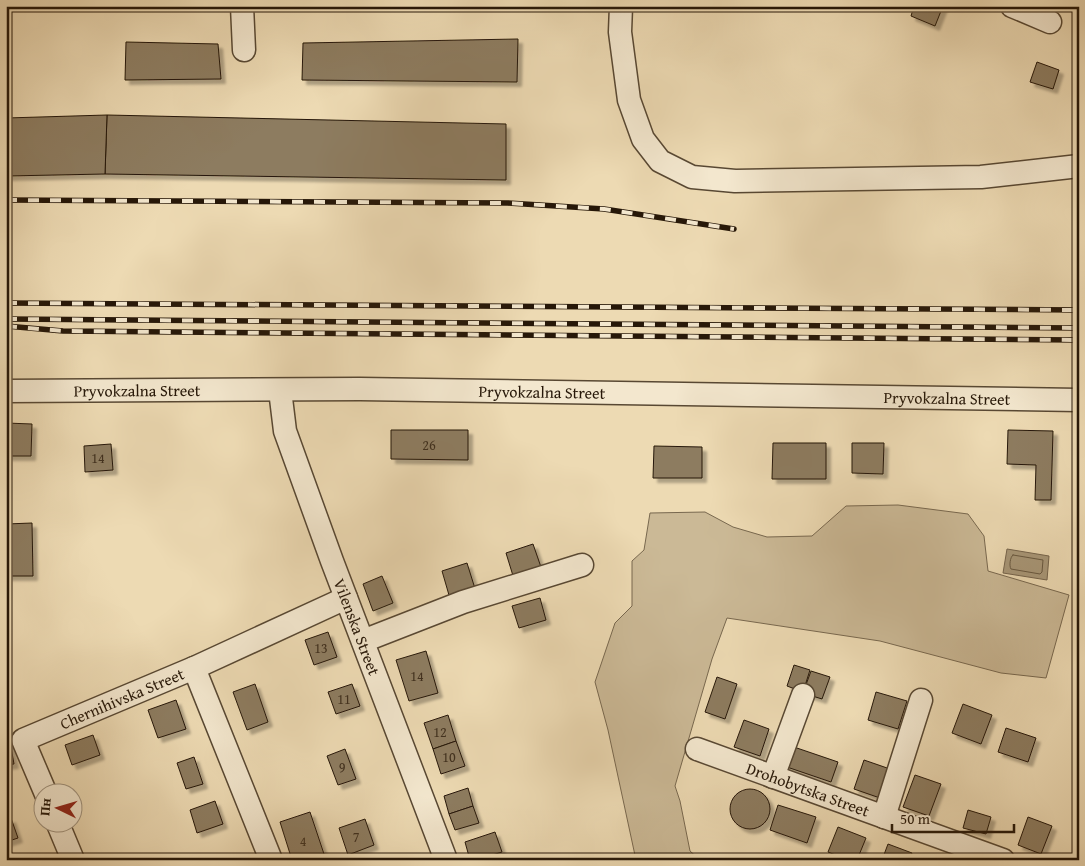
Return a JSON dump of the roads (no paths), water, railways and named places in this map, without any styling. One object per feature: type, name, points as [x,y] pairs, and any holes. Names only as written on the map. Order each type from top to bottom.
[{"type":"street","points":[[242,6],[244,50]]},
{"type":"street","points":[[622,6],[620,32],[629,100],[643,139],[660,161],[692,177],[735,181],[981,177],[1079,166]]},
{"type":"street","points":[[1012,6],[1050,22]]},
{"type":"street","name":"Pryvokzalna Street","points":[[6,391],[360,389],[1079,400]]},
{"type":"street","name":"Vilenska Street","points":[[280,390],[285,430],[362,641],[446,860]]},
{"type":"street","points":[[362,641],[463,602],[582,565]]},
{"type":"street","points":[[194,668],[346,598]]},
{"type":"street","name":"Chernihivska Street","points":[[42,784],[23,740],[194,668],[271,860]]},
{"type":"street","points":[[774,777],[803,695]]},
{"type":"street","points":[[884,817],[922,700]]},
{"type":"street","name":"Drohobytska Street","points":[[697,749],[1003,860]]},
{"type":"street","points":[[62,834],[73,860]]},
{"type":"water","points":[[1007,549],[1049,556],[1047,580],[1003,573]]},
{"type":"railway","points":[[6,200],[508,203],[604,209],[734,229]]},
{"type":"railway","points":[[6,303],[1079,310]]},
{"type":"railway","points":[[6,319],[1079,328]]},
{"type":"railway","points":[[6,326],[63,331],[1079,340]]}]
